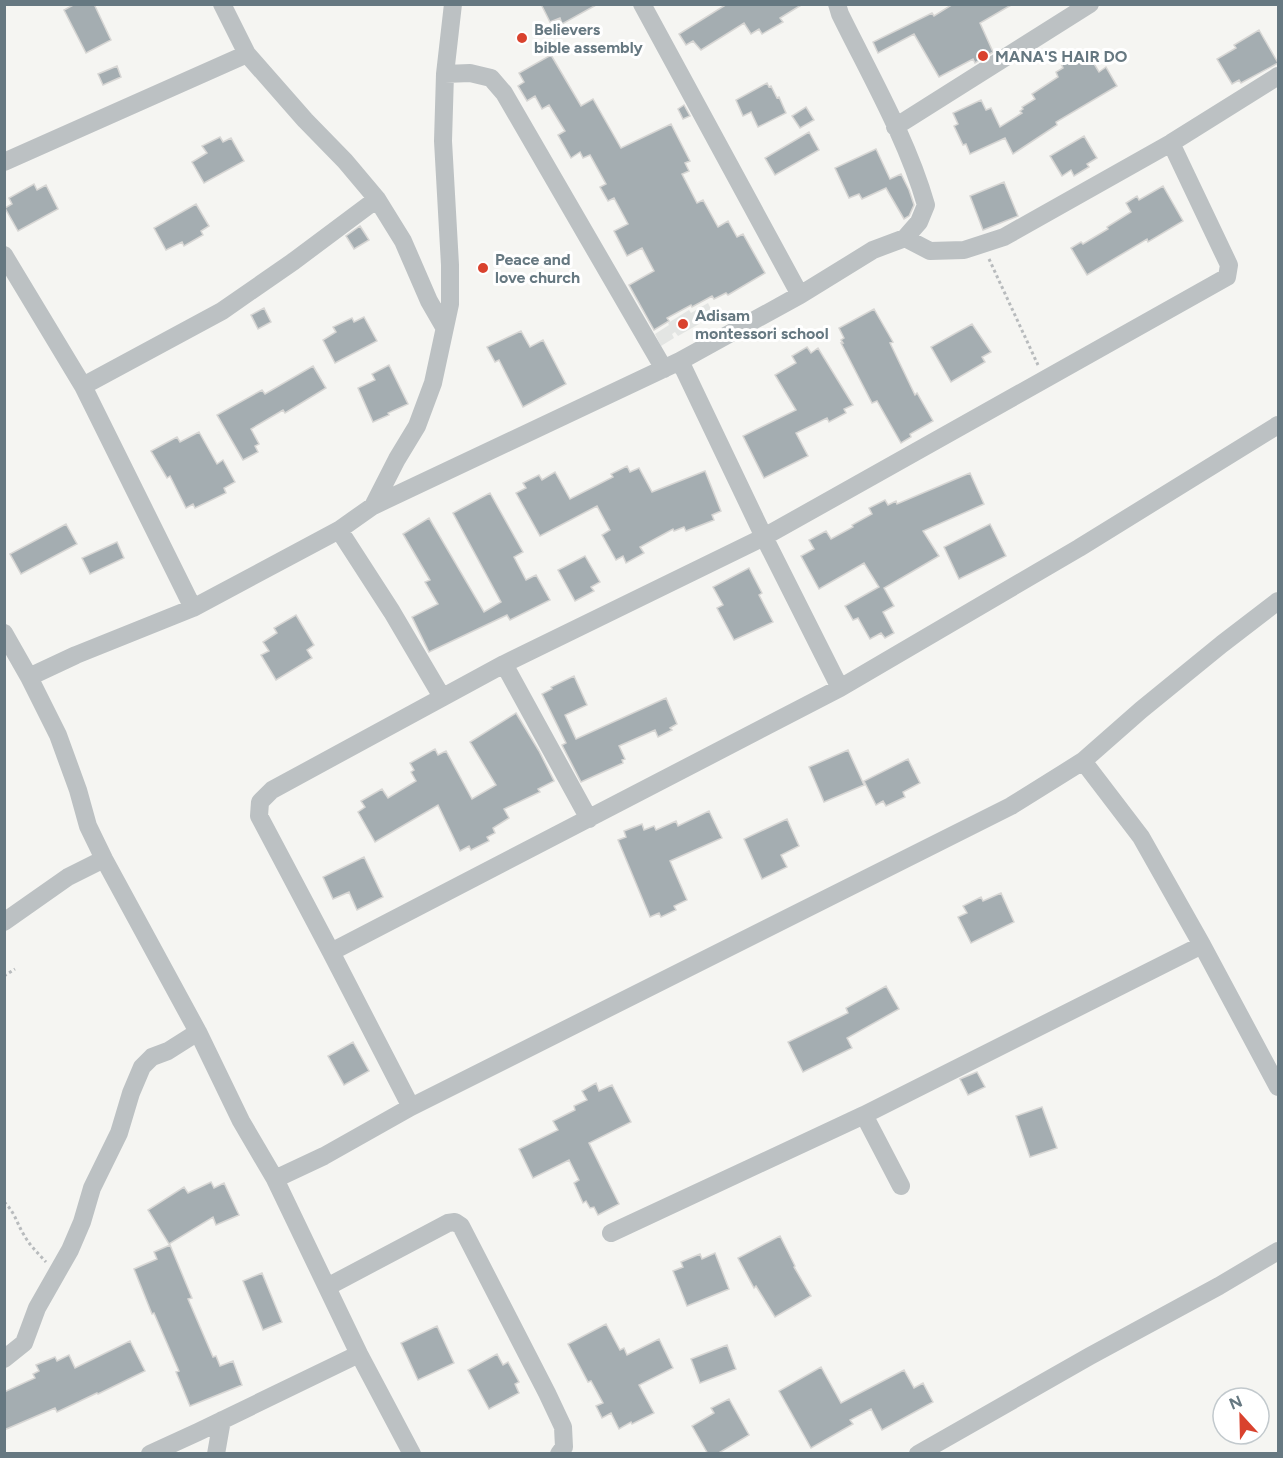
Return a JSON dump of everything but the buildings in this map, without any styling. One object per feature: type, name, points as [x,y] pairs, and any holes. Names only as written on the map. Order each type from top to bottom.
[{"type":"street","points":[[222,4],[247,54],[377,199],[403,241],[429,301],[444,327]]},
{"type":"street","points":[[373,506],[417,426],[433,383],[450,304],[443,141],[445,74],[453,4]]},
{"type":"street","points":[[642,4],[800,295]]},
{"type":"street","points":[[29,677],[76,655],[193,608],[339,530],[373,506],[672,365],[800,295],[873,250],[905,238],[919,222],[926,205],[920,184],[837,4]]},
{"type":"street","points":[[895,127],[1090,4]]},
{"type":"street","points":[[4,162],[247,54]]},
{"type":"street","points":[[445,74],[470,73],[490,78],[504,93],[672,365],[764,537],[840,688]]},
{"type":"street","points":[[905,238],[930,251],[964,250],[1004,237],[1171,142],[1278,76]]},
{"type":"street","points":[[411,1107],[259,816],[260,802],[272,790],[504,664],[764,537],[1227,277],[1229,265],[1171,142]]},
{"type":"street","points":[[83,386],[222,311],[377,199]]},
{"type":"street","points":[[4,255],[83,386],[193,608]]},
{"type":"street","points":[[331,952],[840,688],[1079,548],[1278,425]]},
{"type":"street","points":[[339,530],[392,612],[442,697]]},
{"type":"street","points":[[275,1179],[324,1156],[411,1107],[1011,806],[1083,761],[1168,688],[1278,601]]},
{"type":"street","points":[[4,633],[10,653],[29,677],[58,735],[88,826],[104,860],[198,1032],[241,1121],[275,1179],[359,1354],[412,1454]]},
{"type":"street","points":[[504,664],[589,819]]},
{"type":"street","points":[[1083,761],[1141,837],[1278,1087]]},
{"type":"street","points":[[4,922],[68,877],[104,860]]},
{"type":"street","points":[[610,1233],[864,1116],[1202,945]]},
{"type":"street","points":[[4,1359],[24,1343],[37,1308],[70,1250],[82,1222],[92,1188],[119,1132],[142,1067],[152,1057],[168,1051],[198,1032]]},
{"type":"street","points":[[864,1116],[902,1186]]},
{"type":"street","points":[[327,1287],[448,1223],[455,1222],[461,1226],[563,1427],[564,1447],[559,1454]]},
{"type":"street","points":[[918,1454],[1278,1251]]},
{"type":"street","points":[[150,1454],[359,1354]]},
{"type":"street","points":[[216,1454],[222,1420]]},
{"type":"path","points":[[981,244],[1045,379]]},
{"type":"path","points":[[4,976],[15,969]]},
{"type":"path","points":[[4,1202],[11,1209],[32,1248],[56,1275]]},
{"type":"shaded area","name":"Adisam montessori school","points":[[708,303],[714,315],[702,322],[699,318],[697,319],[699,324],[678,336],[675,332],[672,334],[674,338],[661,346],[655,334],[689,310],[691,313]]},
{"type":"place","name":"Believers bible assembly","points":[[522,38]]},
{"type":"place","name":"MANA'S HAIR DO","points":[[983,56]]},
{"type":"place","name":"Peace and love church","points":[[483,268]]},
{"type":"place","name":"Adisam montessori school","points":[[683,324]]}]
